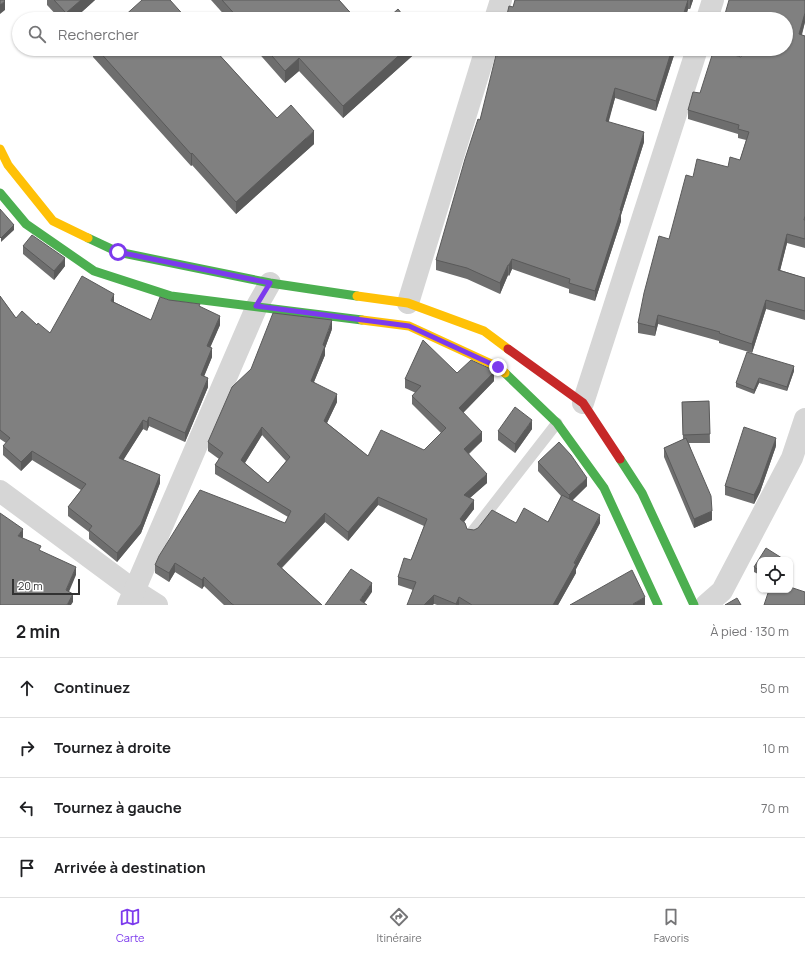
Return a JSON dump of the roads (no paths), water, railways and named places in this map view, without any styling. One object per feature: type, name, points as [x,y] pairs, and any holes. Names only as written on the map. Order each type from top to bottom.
[{"type":"main road","points":[[0,148],[8,165],[53,222],[118,252],[270,283],[408,303],[484,331],[583,403],[642,492],[694,605]]},
{"type":"main road","points":[[0,193],[26,224],[94,270],[171,296],[409,326],[498,367],[557,422],[604,488],[658,605]]},
{"type":"street","points":[[497,12],[501,0]]},
{"type":"street","points":[[709,12],[713,0]]},
{"type":"street","points":[[408,303],[484,56]]},
{"type":"street","points":[[583,403],[696,56]]},
{"type":"street","points":[[132,598],[256,306],[270,283]]},
{"type":"street","points":[[706,605],[722,591],[726,584],[792,458],[805,419]]},
{"type":"street","points":[[0,491],[132,598],[157,605]]},
{"type":"lane","points":[[472,532],[557,422]]}]
